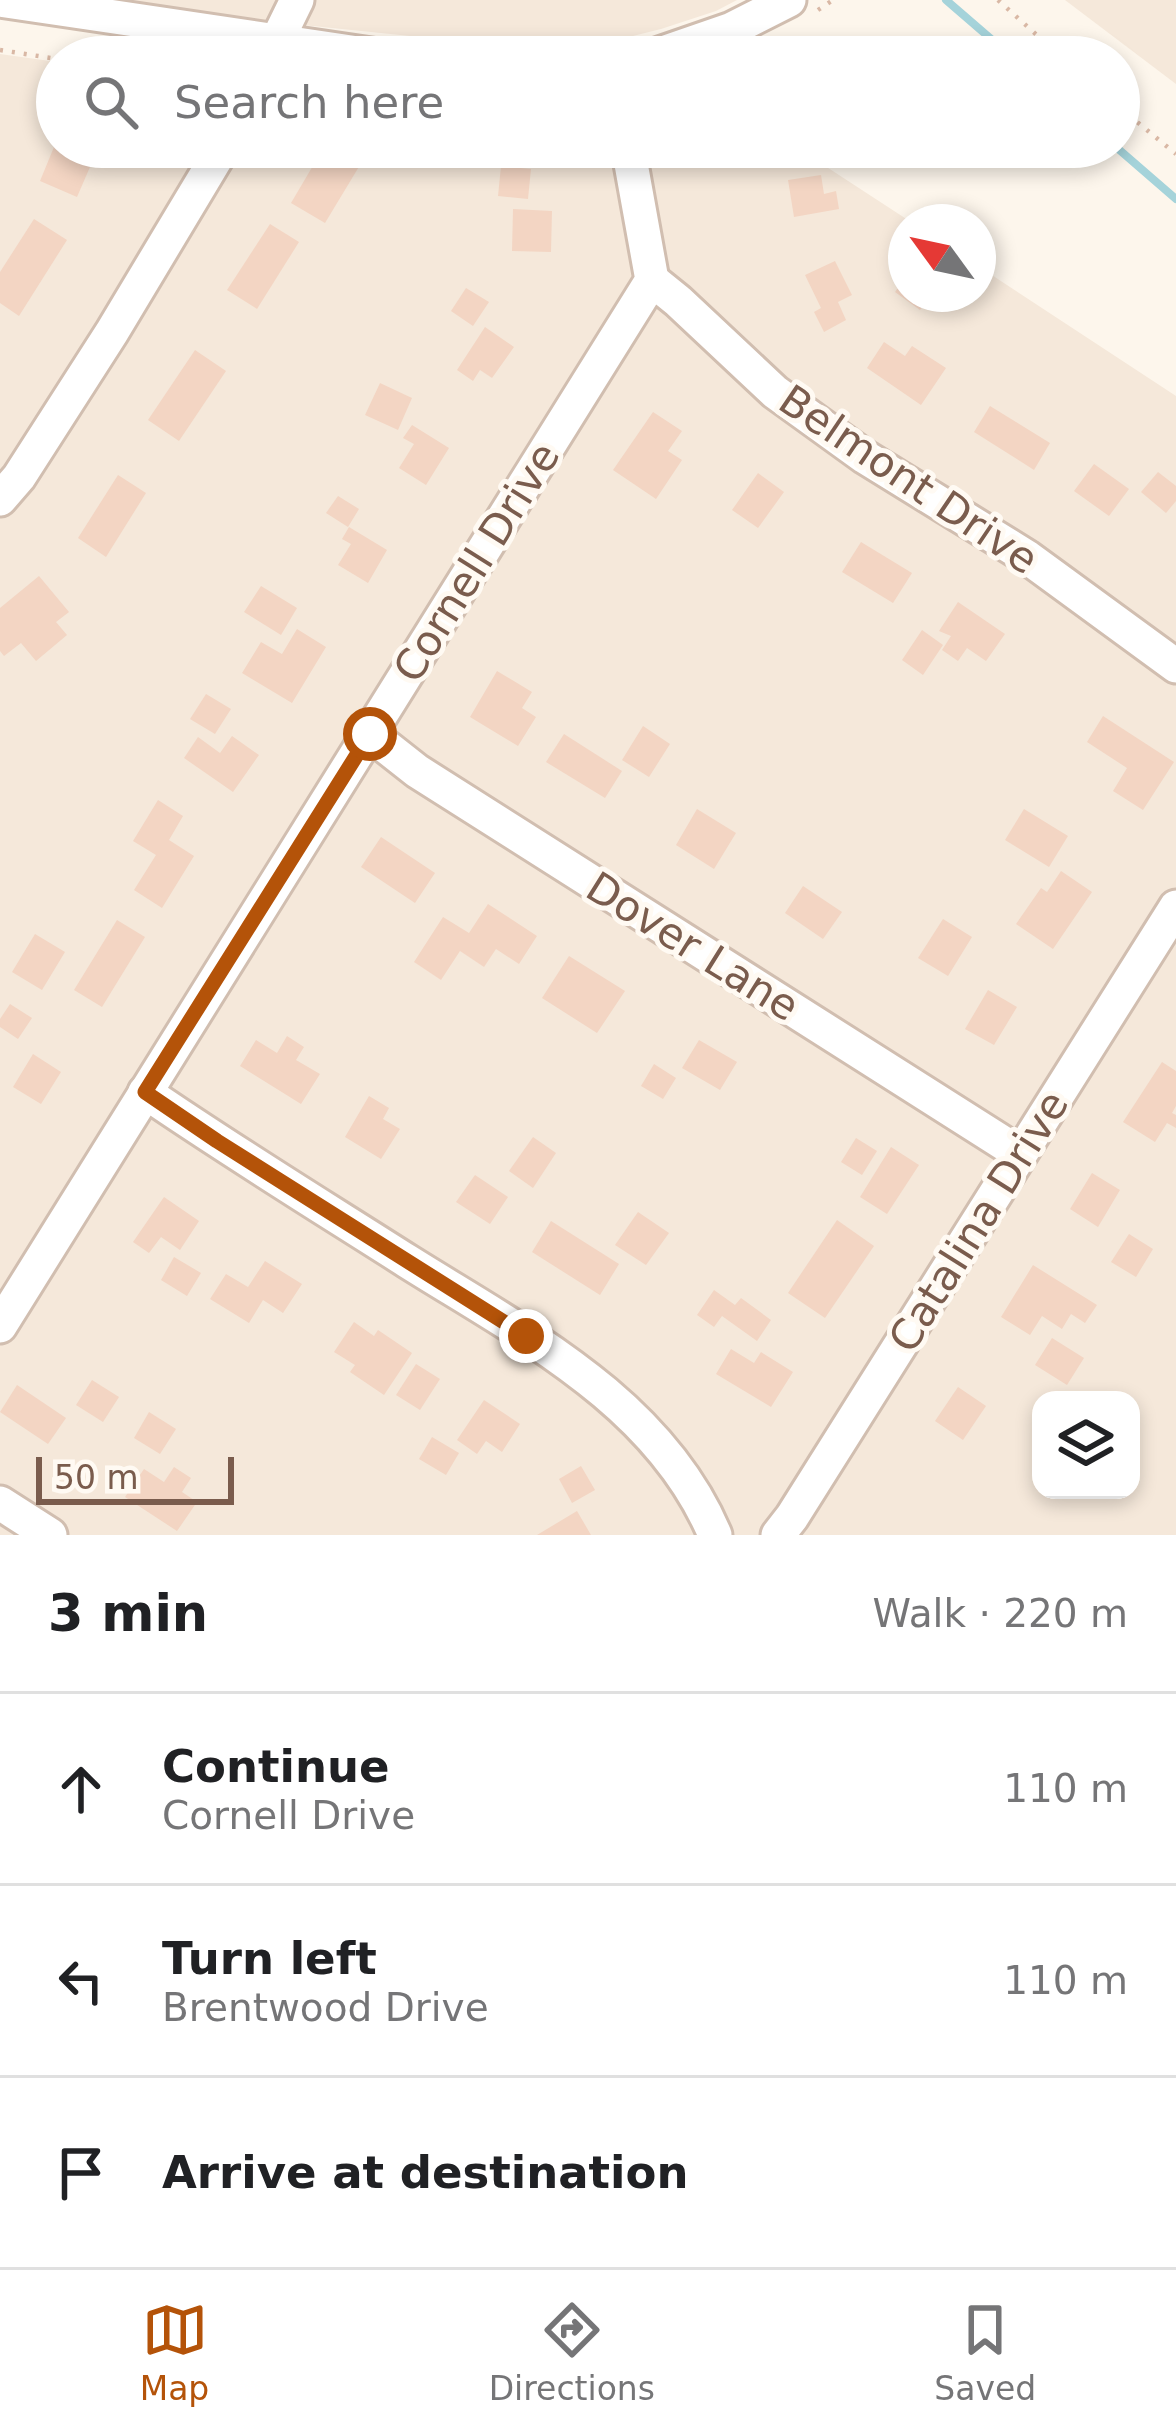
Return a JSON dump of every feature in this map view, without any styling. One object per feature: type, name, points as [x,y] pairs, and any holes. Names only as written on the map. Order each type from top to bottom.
[{"type":"street","points":[[0,0],[200,36]]},
{"type":"street","points":[[279,36],[297,0]]},
{"type":"street","points":[[712,36],[789,0]]},
{"type":"street","points":[[0,499],[112,332],[211,168]]},
{"type":"street","points":[[632,168],[652,280]]},
{"type":"street","name":"Belmont Drive","points":[[652,280],[775,392],[865,457],[1027,557],[1176,666]]},
{"type":"street","name":"Cornell Drive","points":[[0,1325],[652,280]]},
{"type":"street","name":"Dover Lane","points":[[370,734],[417,771],[1019,1154]]},
{"type":"street","name":"Catalina Drive","points":[[778,1535],[1176,907]]},
{"type":"street","points":[[145,1092],[598,1385],[659,1443],[702,1506],[715,1535]]},
{"type":"street","points":[[0,1503],[50,1535]]},
{"type":"path","points":[[998,0],[1038,36]]},
{"type":"path","points":[[0,50],[36,56]]},
{"type":"path","points":[[1140,124],[1176,154]]},
{"type":"shaded area","points":[[105,0],[737,0],[633,36],[410,36]]},
{"type":"shaded area","points":[[1065,0],[1176,0],[1176,84],[1140,57],[1140,36],[1113,36]]},
{"type":"shaded area","points":[[0,54],[36,59],[36,168],[828,168],[888,207],[888,312],[996,312],[996,278],[1176,396],[1176,1535],[0,1535]]},
{"type":"building","points":[[45,168],[90,168],[77,197],[40,181]]},
{"type":"building","points":[[312,168],[358,168],[325,223],[291,203]]},
{"type":"building","points":[[501,168],[531,169],[528,199],[498,196]]},
{"type":"building","points":[[821,175],[824,194],[836,191],[839,209],[794,217],[788,180]]},
{"type":"building","points":[[513,209],[552,211],[551,252],[512,251]]},
{"type":"building","points":[[34,219],[67,240],[19,316],[0,303],[0,272]]},
{"type":"building","points":[[270,224],[299,242],[257,309],[227,290]]},
{"type":"building","points":[[835,261],[852,295],[838,302],[846,320],[824,332],[814,312],[821,308],[805,275]]},
{"type":"building","points":[[466,288],[489,302],[473,326],[451,311]]},
{"type":"building","points":[[485,327],[514,347],[492,378],[480,370],[473,381],[457,370]]},
{"type":"building","points":[[884,342],[905,356],[912,346],[946,368],[921,405],[867,368]]},
{"type":"building","points":[[195,350],[226,371],[179,441],[148,420]]},
{"type":"building","points":[[380,383],[412,398],[398,430],[365,415]]},
{"type":"building","points":[[990,406],[1050,443],[1034,470],[974,432]]},
{"type":"building","points":[[653,412],[682,431],[668,451],[682,460],[656,499],[613,470]]},
{"type":"building","points":[[412,425],[449,448],[426,485],[399,468],[414,444],[403,438]]},
{"type":"building","points":[[1094,464],[1129,489],[1109,516],[1074,491]]},
{"type":"building","points":[[1158,472],[1176,486],[1176,501],[1166,513],[1141,492]]},
{"type":"building","points":[[758,473],[784,492],[758,528],[732,510]]},
{"type":"building","points":[[118,475],[146,493],[106,557],[78,538]]},
{"type":"building","points":[[338,496],[359,509],[348,527],[326,513]]},
{"type":"building","points":[[349,527],[387,550],[368,583],[338,565],[351,544],[342,539]]},
{"type":"building","points":[[861,542],[912,573],[893,603],[842,572]]},
{"type":"building","points":[[39,576],[69,612],[56,622],[67,635],[36,661],[21,643],[4,656],[0,608]]},
{"type":"building","points":[[261,586],[297,608],[281,635],[244,612]]},
{"type":"building","points":[[958,602],[1005,634],[986,661],[967,648],[958,661],[942,650],[951,636],[939,631]]},
{"type":"building","points":[[297,629],[326,647],[292,703],[242,673],[261,642],[282,654]]},
{"type":"building","points":[[922,630],[943,645],[923,675],[902,660]]},
{"type":"building","points":[[497,671],[532,692],[522,708],[536,717],[518,746],[470,717]]},
{"type":"building","points":[[206,694],[231,709],[215,734],[190,719]]},
{"type":"building","points":[[1103,716],[1174,762],[1143,810],[1113,791],[1127,768],[1087,742]]},
{"type":"building","points":[[643,726],[670,744],[649,777],[622,760]]},
{"type":"building","points":[[564,734],[622,771],[605,798],[546,762]]},
{"type":"building","points":[[232,736],[259,755],[233,792],[184,758],[198,737],[220,753]]},
{"type":"building","points":[[158,800],[183,816],[169,840],[194,856],[162,908],[134,890],[156,855],[133,841]]},
{"type":"building","points":[[697,809],[736,833],[714,869],[676,845]]},
{"type":"building","points":[[1024,809],[1068,836],[1049,867],[1005,840]]},
{"type":"building","points":[[381,837],[435,873],[415,903],[361,867]]},
{"type":"building","points":[[1061,871],[1092,892],[1053,949],[1016,924],[1041,888],[1047,892]]},
{"type":"building","points":[[803,886],[842,912],[823,939],[785,913]]},
{"type":"building","points":[[488,904],[537,936],[519,964],[496,949],[484,967],[460,951],[441,980],[414,962],[443,917],[469,933]]},
{"type":"building","points":[[943,919],[972,937],[948,976],[918,958]]},
{"type":"building","points":[[117,920],[145,937],[102,1007],[74,990]]},
{"type":"building","points":[[35,934],[65,952],[42,990],[12,972]]},
{"type":"building","points":[[569,956],[625,991],[597,1033],[542,998]]},
{"type":"building","points":[[988,990],[1017,1007],[994,1045],[965,1029]]},
{"type":"building","points":[[10,1004],[32,1018],[18,1039],[0,1027]]},
{"type":"building","points":[[287,1036],[304,1047],[296,1060],[320,1074],[301,1104],[240,1066],[256,1040],[277,1053]]},
{"type":"building","points":[[699,1040],[737,1062],[720,1090],[682,1068]]},
{"type":"building","points":[[33,1054],[61,1072],[41,1104],[13,1087]]},
{"type":"building","points":[[1162,1062],[1176,1071],[1172,1113],[1176,1128],[1167,1123],[1155,1142],[1123,1122]]},
{"type":"building","points":[[654,1064],[676,1078],[663,1099],[641,1086]]},
{"type":"building","points":[[369,1096],[389,1108],[383,1119],[400,1129],[381,1159],[345,1137]]},
{"type":"building","points":[[533,1137],[556,1153],[533,1188],[509,1171]]},
{"type":"building","points":[[856,1138],[877,1151],[862,1175],[841,1162]]},
{"type":"building","points":[[891,1147],[919,1165],[887,1214],[860,1197]]},
{"type":"building","points":[[1092,1173],[1120,1190],[1098,1227],[1070,1209]]},
{"type":"building","points":[[475,1175],[508,1197],[490,1224],[456,1202]]},
{"type":"building","points":[[164,1197],[199,1221],[180,1250],[161,1237],[149,1253],[133,1242]]},
{"type":"building","points":[[638,1212],[669,1233],[646,1265],[615,1245]]},
{"type":"building","points":[[837,1220],[874,1246],[825,1318],[788,1293]]},
{"type":"building","points":[[551,1221],[619,1264],[600,1295],[532,1252]]},
{"type":"building","points":[[1129,1234],[1153,1249],[1136,1277],[1111,1262]]},
{"type":"building","points":[[174,1257],[201,1273],[187,1296],[161,1280]]},
{"type":"building","points":[[265,1261],[302,1284],[283,1313],[263,1300],[249,1323],[210,1299],[226,1274],[248,1287]]},
{"type":"building","points":[[1033,1265],[1097,1305],[1085,1323],[1071,1314],[1062,1329],[1042,1316],[1030,1335],[1001,1317]]},
{"type":"building","points":[[714,1290],[735,1305],[741,1298],[771,1320],[757,1341],[722,1316],[714,1327],[697,1315]]},
{"type":"building","points":[[354,1322],[374,1336],[378,1330],[412,1353],[384,1395],[350,1372],[355,1365],[334,1352]]},
{"type":"building","points":[[1052,1338],[1084,1358],[1067,1385],[1035,1365]]},
{"type":"building","points":[[731,1349],[754,1363],[761,1352],[793,1372],[771,1407],[716,1374]]},
{"type":"building","points":[[416,1364],[440,1379],[420,1410],[396,1395]]},
{"type":"building","points":[[92,1380],[119,1397],[103,1422],[76,1405]]},
{"type":"building","points":[[17,1385],[66,1418],[48,1444],[0,1412]]},
{"type":"building","points":[[958,1387],[986,1406],[963,1440],[935,1421]]},
{"type":"building","points":[[484,1400],[520,1424],[502,1452],[486,1441],[477,1454],[457,1440]]},
{"type":"building","points":[[149,1412],[176,1429],[160,1454],[134,1438]]},
{"type":"building","points":[[432,1437],[459,1453],[446,1475],[419,1459]]},
{"type":"building","points":[[581,1466],[595,1490],[572,1503],[559,1479]]},
{"type":"building","points":[[174,1467],[191,1478],[182,1492],[197,1502],[177,1531],[125,1497],[144,1469],[164,1482]]},
{"type":"building","points":[[577,1511],[591,1535],[537,1535]]},
{"type":"waterway","points":[[946,0],[988,36]]},
{"type":"waterway","points":[[1140,168],[1176,199]]},
{"type":"route","points":[[370,734],[145,1092],[526,1336]]}]
